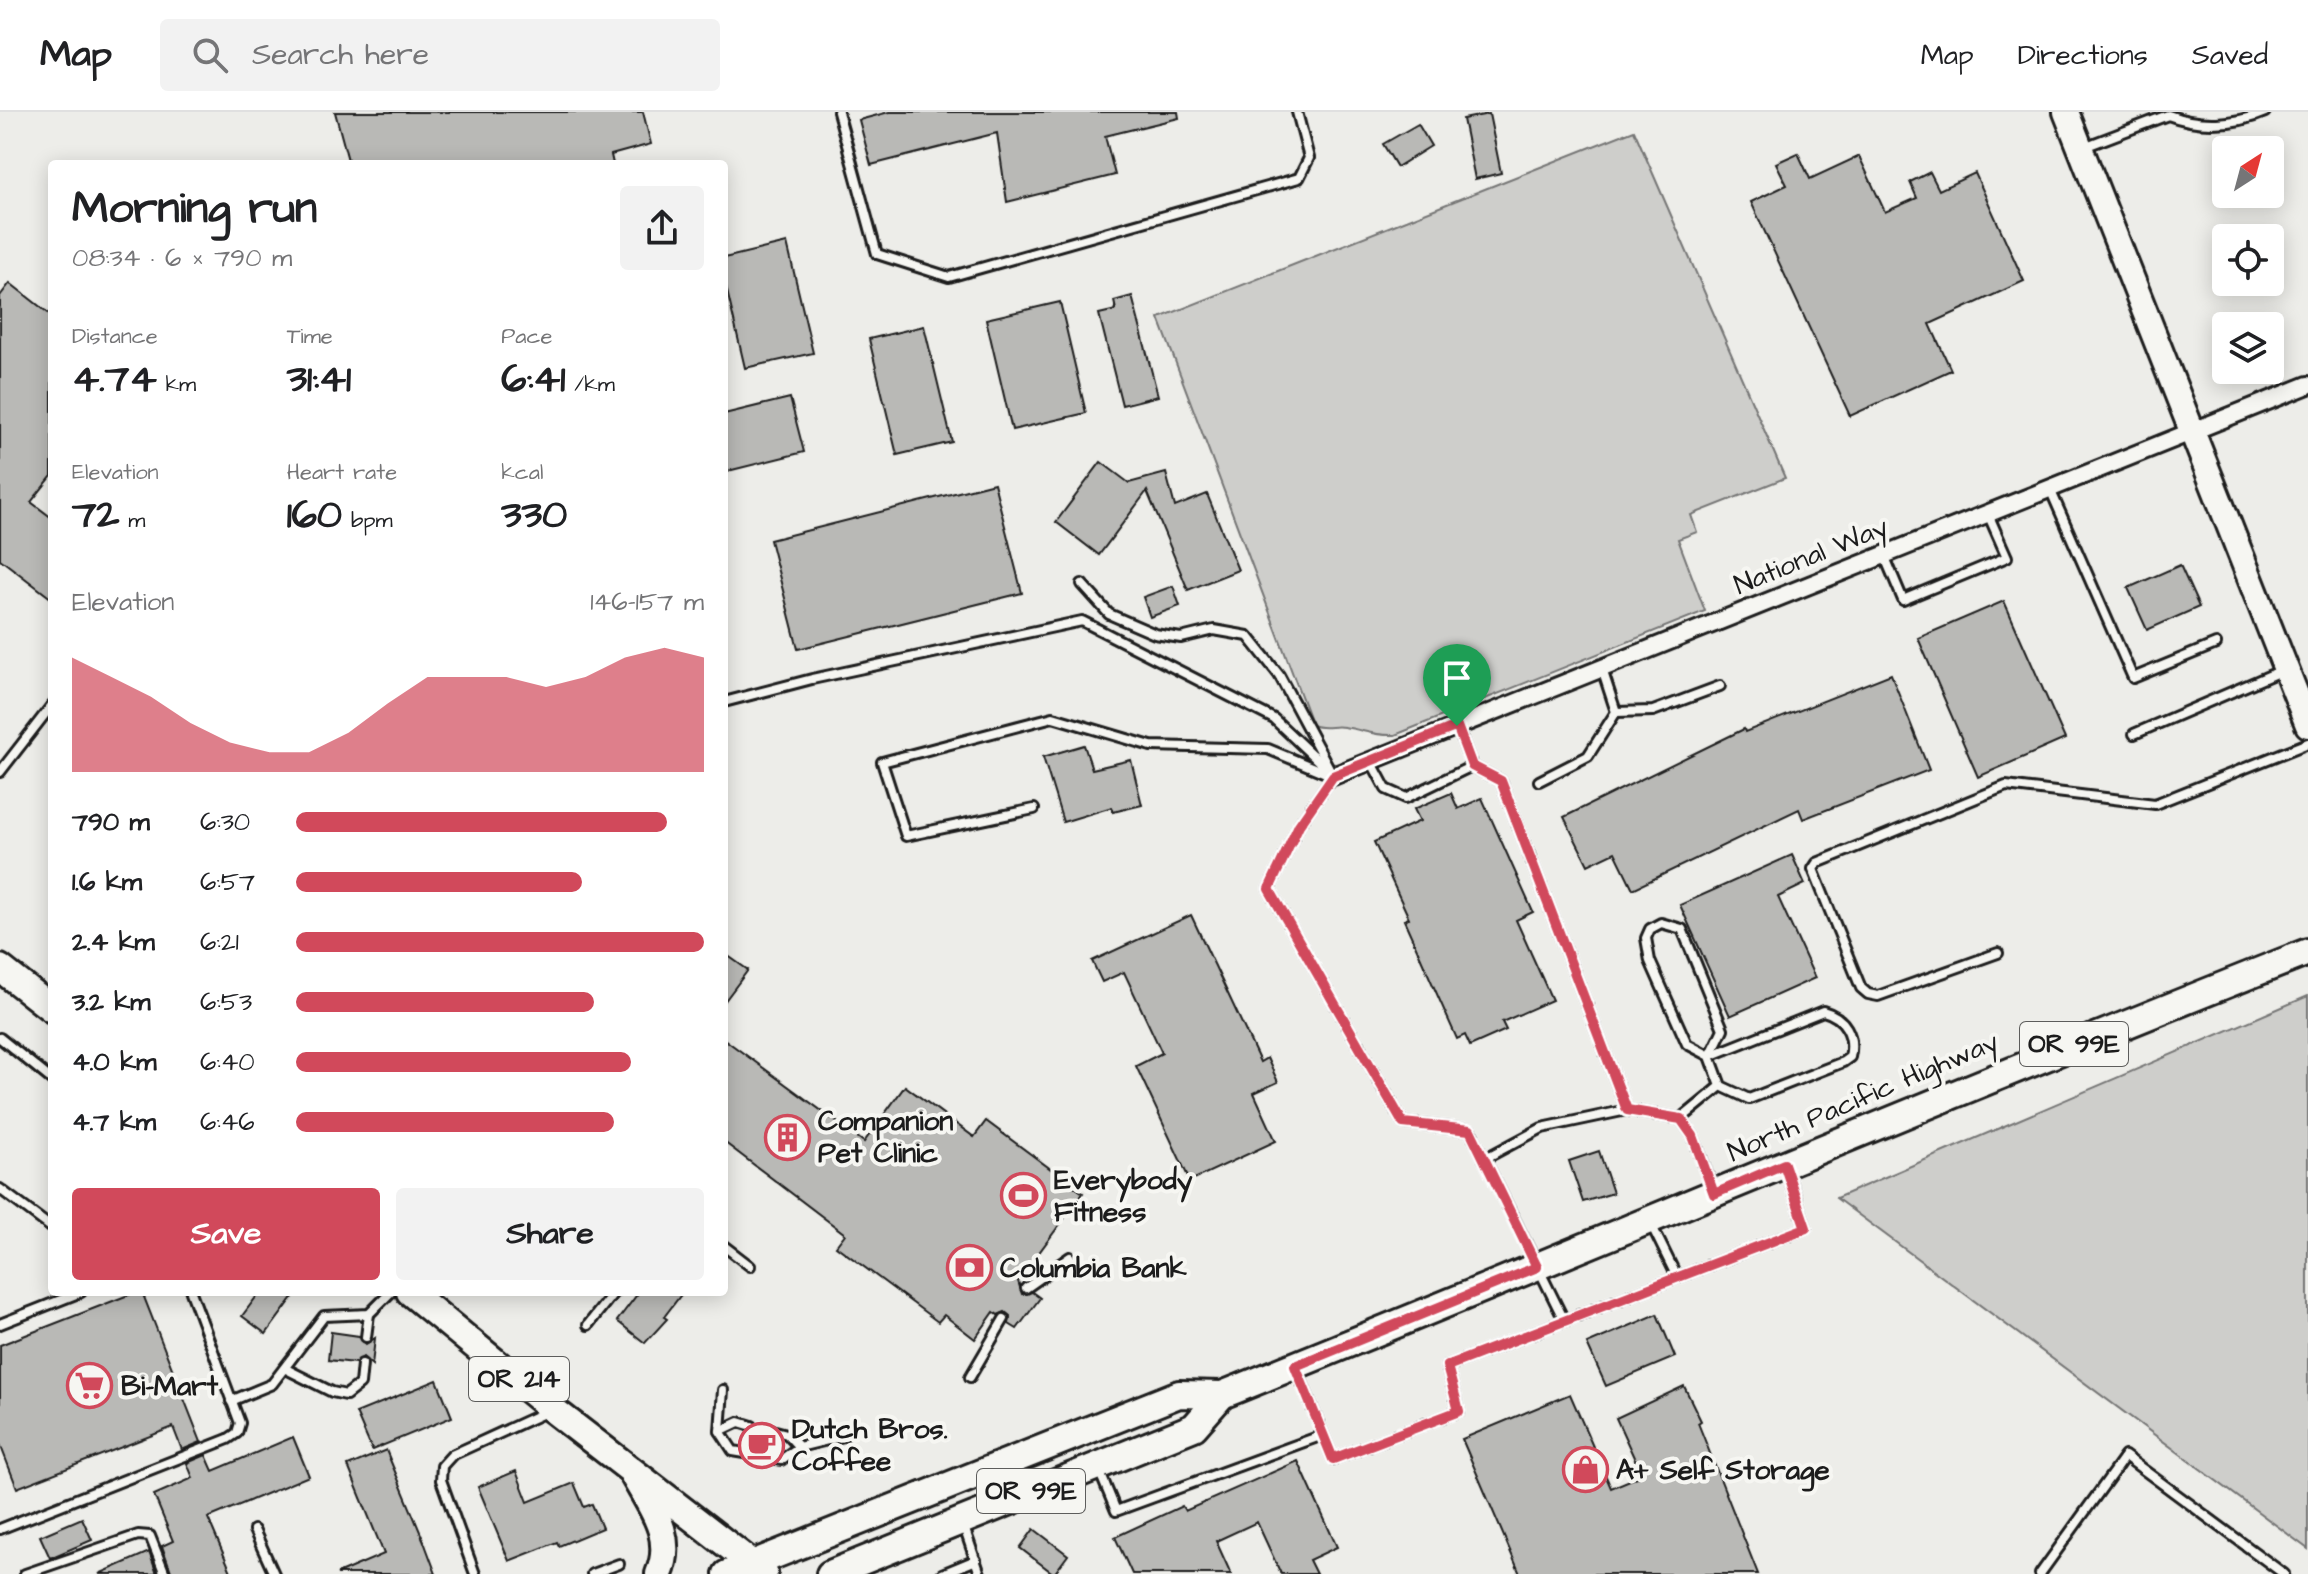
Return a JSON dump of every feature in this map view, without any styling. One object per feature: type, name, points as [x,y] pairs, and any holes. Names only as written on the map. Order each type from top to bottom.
[{"type":"main road","name":"North Pacific Highway","points":[[727,1574],[758,1569],[1179,1394],[1222,1395],[1650,1221],[2020,1065],[2308,952]]},
{"type":"main road","points":[[0,968],[48,1006]]},
{"type":"main road","name":"OR 214","points":[[415,1296],[552,1409],[758,1569]]},
{"type":"main road","name":"North Pacific Highway","points":[[830,1574],[1194,1427],[1222,1395]]},
{"type":"main road","points":[[1083,1432],[1098,1465]]},
{"type":"main road","name":"OR 214","points":[[628,1466],[664,1534],[666,1545],[659,1574]]},
{"type":"street","points":[[2066,112],[2308,725]]},
{"type":"street","name":"National Way","points":[[1333,776],[2308,385]]},
{"type":"lane","points":[[838,112],[877,254],[949,277],[1299,178],[1309,158],[1297,112]]},
{"type":"lane","points":[[2080,148],[2168,114],[2185,122],[2211,124],[2265,112]]},
{"type":"lane","points":[[2050,489],[2133,678],[2216,644]]},
{"type":"lane","points":[[1884,555],[1903,600],[2007,557],[1988,514]]},
{"type":"lane","points":[[1082,584],[1109,614],[1155,634],[1181,638],[1214,630],[1248,636],[1279,675],[1333,776]]},
{"type":"lane","points":[[728,701],[812,679],[1082,621],[1274,719],[1333,776]]},
{"type":"lane","points":[[1602,669],[1616,712]]},
{"type":"lane","points":[[2134,734],[2285,669]]},
{"type":"lane","points":[[1616,712],[1653,711],[1720,686]]},
{"type":"lane","points":[[0,772],[48,710]]},
{"type":"lane","points":[[1539,781],[1588,756],[1616,712]]},
{"type":"lane","points":[[1034,809],[906,836],[882,762],[1053,717],[1151,746],[1268,749],[1333,776]]},
{"type":"lane","points":[[1457,726],[1472,766],[1501,781],[1627,1110]]},
{"type":"lane","points":[[1998,953],[1878,996],[1868,994],[1861,988],[1813,869],[1817,863],[2006,786],[2155,804],[2308,743]]},
{"type":"lane","points":[[1371,760],[1386,789],[1406,798],[1472,766]]},
{"type":"lane","points":[[1333,776],[1299,825],[1269,889],[1403,1123],[1470,1130],[1564,1320]]},
{"type":"lane","points":[[1710,1056],[1723,1029],[1682,929],[1661,923],[1650,929],[1646,938],[1650,961],[1687,1044],[1710,1056],[1721,1086],[1749,1099],[1843,1062],[1850,1057],[1852,1038],[1843,1021],[1823,1011],[1710,1056]]},
{"type":"lane","points":[[0,1038],[48,1077]]},
{"type":"lane","points":[[1681,1119],[1721,1086]]},
{"type":"lane","points":[[1484,1159],[1542,1128],[1627,1110],[1681,1119],[1693,1136],[1714,1194]]},
{"type":"lane","points":[[1295,1366],[1333,1459],[1459,1411],[1447,1366],[1806,1228],[1784,1164]]},
{"type":"lane","points":[[0,1189],[48,1225]]},
{"type":"lane","points":[[1650,1221],[1677,1277]]},
{"type":"lane","points":[[728,1249],[750,1266]]},
{"type":"lane","points":[[1026,1288],[1070,1257]]},
{"type":"lane","points":[[0,1324],[71,1296]]},
{"type":"lane","points":[[1,1527],[237,1433],[240,1423],[192,1296]]},
{"type":"lane","points":[[366,1337],[369,1314],[387,1296]]},
{"type":"lane","points":[[588,1325],[611,1296]]},
{"type":"lane","points":[[231,1401],[272,1384],[324,1316],[369,1314]]},
{"type":"lane","points":[[970,1377],[1004,1319]]},
{"type":"lane","points":[[286,1369],[332,1392],[346,1395],[360,1384],[362,1364]]},
{"type":"lane","points":[[723,1390],[720,1431],[733,1451],[745,1453]]},
{"type":"lane","points":[[475,1574],[441,1480],[442,1466],[452,1455],[552,1409]]},
{"type":"lane","points":[[720,1431],[739,1422],[752,1426]]},
{"type":"lane","points":[[764,1428],[787,1434],[799,1447]]},
{"type":"lane","points":[[1098,1465],[1116,1511],[1323,1435]]},
{"type":"lane","points":[[757,1455],[781,1460],[799,1447],[844,1436]]},
{"type":"lane","points":[[2040,1574],[2125,1456],[2284,1574]]},
{"type":"lane","points":[[961,1519],[980,1574]]},
{"type":"lane","points":[[254,1530],[274,1574]]},
{"type":"lane","points":[[25,1574],[138,1535],[150,1536],[165,1574]]},
{"type":"lane","points":[[942,1574],[976,1560]]},
{"type":"lane","points":[[592,1574],[619,1564]]},
{"type":"shaded area","points":[[1634,130],[1785,478],[1691,515],[1697,532],[1678,539],[1705,611],[1395,735],[1312,725],[1159,318]]},
{"type":"shaded area","points":[[2308,996],[2308,1549],[1836,1198]]},
{"type":"building","points":[[335,112],[643,112],[651,144],[611,155],[612,160],[348,160]]},
{"type":"building","points":[[889,112],[1178,112],[1179,118],[1105,136],[1115,175],[1007,202],[997,133],[871,165],[859,120]]},
{"type":"building","points":[[1489,114],[1501,173],[1475,179],[1463,119]]},
{"type":"building","points":[[1418,124],[1431,146],[1397,167],[1383,144]]},
{"type":"building","points":[[1798,153],[1810,179],[1859,156],[1885,212],[1917,198],[1910,182],[1930,172],[1939,190],[1975,173],[2024,281],[1930,324],[1951,370],[1850,416],[1751,202],[1787,185],[1776,163]]},
{"type":"building","points":[[787,243],[813,353],[745,368],[728,295],[728,257]]},
{"type":"building","points":[[10,283],[48,313],[48,481],[31,502],[48,515],[48,596],[0,559],[0,296]]},
{"type":"building","points":[[1132,296],[1158,396],[1122,405],[1099,314],[1116,310],[1114,301]]},
{"type":"building","points":[[1060,302],[1086,413],[1012,430],[986,319]]},
{"type":"building","points":[[924,326],[952,442],[897,455],[869,339]]},
{"type":"building","points":[[790,398],[804,452],[728,471],[728,413]]},
{"type":"building","points":[[1101,462],[1129,483],[1166,473],[1175,507],[1207,494],[1238,570],[1188,590],[1147,491],[1099,555],[1056,522]]},
{"type":"building","points":[[994,483],[1022,593],[798,649],[770,540]]},
{"type":"building","points":[[2180,565],[2199,607],[2147,630],[2128,588]]},
{"type":"building","points":[[1173,586],[1180,606],[1150,617],[1143,597]]},
{"type":"building","points":[[2004,601],[2065,739],[1978,777],[1918,638]]},
{"type":"building","points":[[1891,674],[1929,770],[1803,819],[1799,809],[1633,889],[1615,852],[1588,865],[1564,817],[1744,729],[1745,732]]},
{"type":"building","points":[[1084,745],[1092,769],[1131,760],[1142,805],[1113,812],[1112,807],[1063,822],[1043,757]]},
{"type":"building","points":[[1451,793],[1458,809],[1482,798],[1533,912],[1516,920],[1552,1000],[1502,1022],[1506,1030],[1470,1046],[1465,1035],[1457,1039],[1404,920],[1409,918],[1374,842],[1420,821],[1414,809]]},
{"type":"building","points":[[1792,855],[1805,884],[1778,897],[1815,978],[1730,1016],[1680,905]]},
{"type":"building","points":[[1191,915],[1260,1062],[1267,1058],[1278,1082],[1254,1093],[1276,1141],[1190,1181],[1136,1066],[1162,1053],[1124,972],[1102,982],[1092,961]]},
{"type":"building","points":[[728,956],[748,970],[728,997]]},
{"type":"building","points":[[728,1042],[864,1142],[905,1086],[974,1137],[986,1121],[1083,1193],[1018,1281],[1022,1294],[1032,1292],[1040,1298],[1017,1329],[1009,1324],[1010,1316],[1005,1312],[998,1315],[994,1312],[975,1339],[944,1315],[938,1322],[836,1246],[845,1234],[728,1145]]},
{"type":"building","points":[[1599,1151],[1613,1193],[1583,1202],[1569,1161]]},
{"type":"building","name":"Bi-Mart","points":[[126,1296],[144,1296],[201,1442],[182,1450],[173,1427],[17,1488],[0,1444],[0,1345]]},
{"type":"building","points":[[257,1296],[294,1296],[266,1334],[242,1316]]},
{"type":"building","points":[[636,1296],[680,1296],[664,1317],[667,1319],[645,1343],[617,1321]]},
{"type":"building","points":[[1657,1314],[1675,1357],[1606,1386],[1587,1344]]},
{"type":"building","points":[[331,1332],[359,1336],[366,1344],[375,1338],[372,1365],[363,1357],[355,1363],[328,1360]]},
{"type":"building","points":[[437,1380],[452,1417],[372,1450],[356,1413]]},
{"type":"building","points":[[1684,1386],[1701,1421],[1698,1423],[1758,1574],[1520,1574],[1462,1439],[1570,1394],[1611,1488],[1642,1475],[1616,1418]]},
{"type":"building","points":[[750,1433],[776,1439],[773,1451],[747,1446]]},
{"type":"building","points":[[293,1437],[309,1476],[208,1518],[232,1574],[172,1574],[162,1546],[173,1541],[154,1495],[193,1478],[187,1463],[206,1455],[213,1471]]},
{"type":"building","points":[[386,1450],[436,1574],[337,1574],[384,1554],[348,1466]]},
{"type":"building","points":[[1298,1461],[1337,1547],[1309,1560],[1316,1574],[1281,1574],[1257,1522],[1216,1541],[1231,1574],[1132,1574],[1115,1537],[1182,1506],[1185,1511]]},
{"type":"building","points":[[516,1471],[528,1502],[574,1483],[584,1507],[592,1504],[602,1528],[559,1546],[557,1542],[509,1561],[478,1487]]},
{"type":"building","points":[[82,1518],[92,1540],[50,1558],[40,1536]]},
{"type":"building","points":[[1034,1529],[1068,1555],[1054,1574],[1020,1548]]},
{"type":"building","points":[[149,1552],[157,1574],[99,1574]]},
{"type":"place","name":"Companion Pet Clinic","points":[[787,1137]]},
{"type":"place","name":"Everybody Fitness","points":[[1023,1196]]},
{"type":"place","name":"Columbia Bank","points":[[969,1268]]},
{"type":"place","name":"Bi-Mart","points":[[90,1386]]},
{"type":"place","name":"Dutch Bros. Coffee","points":[[761,1445]]},
{"type":"place","name":"A+ Self Storage","points":[[1585,1470]]},
{"type":"route","points":[[1457,726],[1472,766],[1501,781],[1627,1110],[1681,1119],[1693,1136],[1714,1194],[1784,1164],[1806,1228],[1447,1366],[1459,1411],[1333,1459],[1295,1366],[1537,1267],[1470,1130],[1403,1123],[1269,889],[1299,825],[1333,776],[1457,726]]}]
